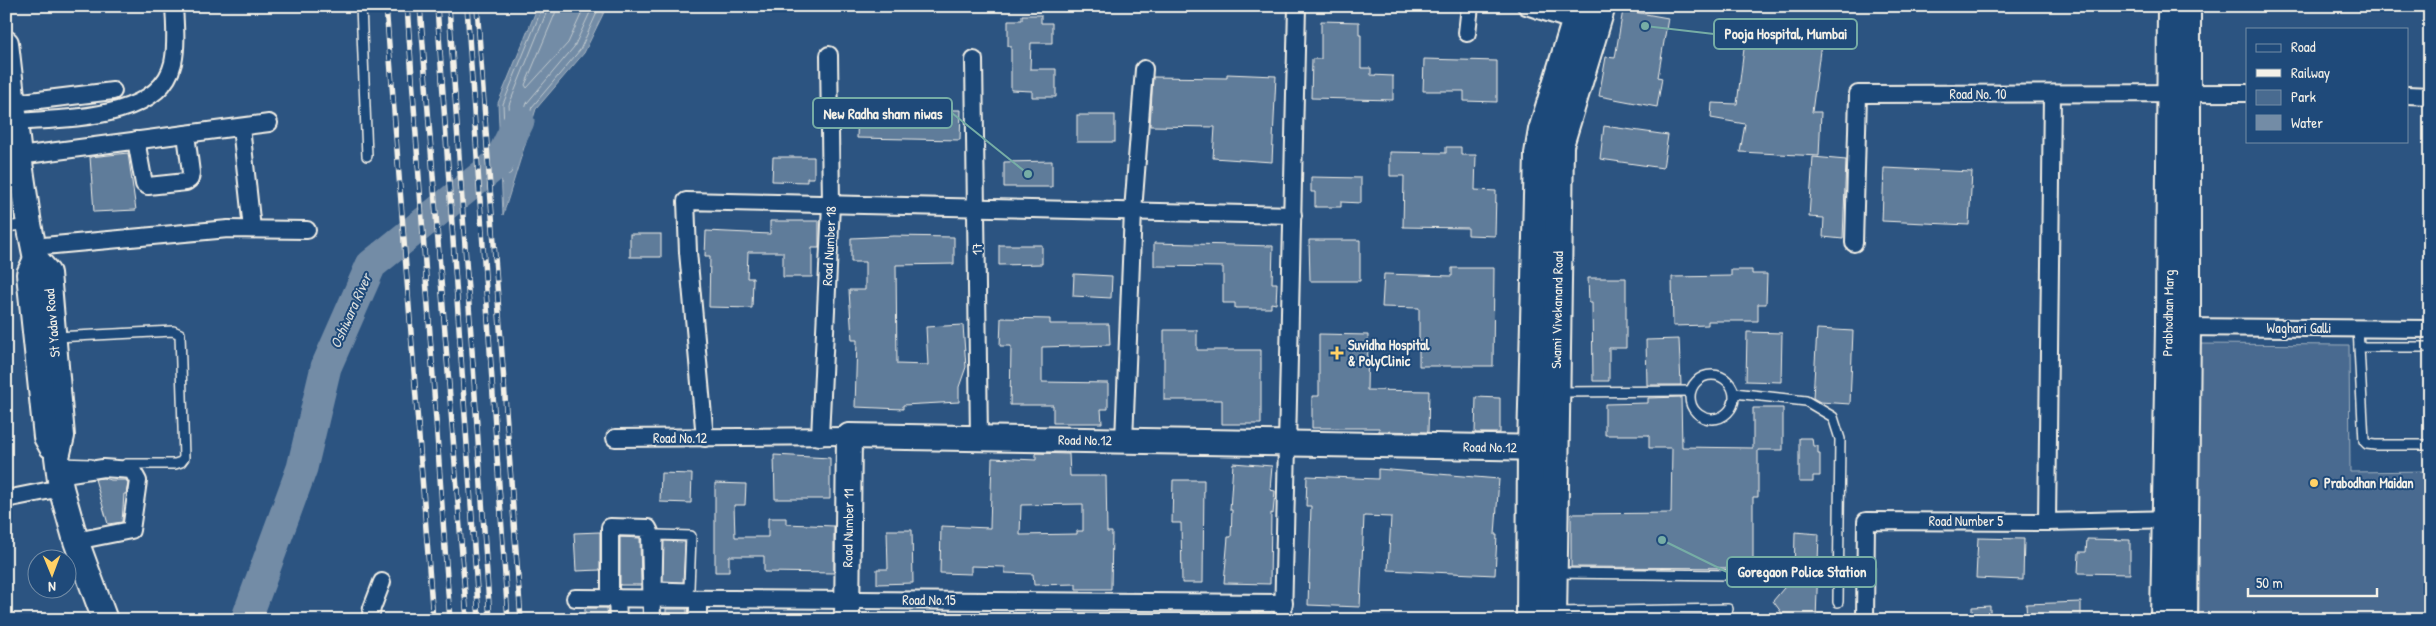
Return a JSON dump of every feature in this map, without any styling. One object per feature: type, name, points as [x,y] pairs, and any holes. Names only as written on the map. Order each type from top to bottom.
[{"type":"main road","name":"Swami Vivekanand Road","points":[[1545,617],[1538,154],[1542,130],[1602,6]]},
{"type":"main road","name":"Swami Vivekanand Road","points":[[1545,617],[1554,573],[1543,448],[1556,392],[1560,145],[1573,65],[1577,14]]},
{"type":"street","points":[[12,110],[105,114],[127,109],[151,95],[165,81],[173,65],[176,45],[174,6]]},
{"type":"street","points":[[1283,620],[1298,6]]},
{"type":"street","points":[[1467,33],[1470,6]]},
{"type":"street","points":[[1526,6],[1577,14]]},
{"type":"street","name":"Prabhodhan Marg","points":[[2163,620],[2175,519],[2178,327],[2179,92],[2170,6]]},
{"type":"street","points":[[2179,92],[2188,6]]},
{"type":"street","name":"St Yadav Road","points":[[6,44],[12,110],[15,177],[26,239],[48,273],[44,338],[62,436],[59,471]]},
{"type":"street","name":"Road Number 18","points":[[820,436],[831,204],[829,55]]},
{"type":"street","name":"17","points":[[974,60],[979,438]]},
{"type":"street","points":[[1124,441],[1133,211],[1144,69]]},
{"type":"street","points":[[12,110],[113,91]]},
{"type":"street","name":"Road No. 10","points":[[1854,243],[1858,94],[2246,93]]},
{"type":"street","points":[[2047,522],[2052,94]]},
{"type":"street","points":[[2408,95],[2430,96]]},
{"type":"street","points":[[15,177],[136,140],[269,123]]},
{"type":"street","points":[[241,127],[252,229]]},
{"type":"street","points":[[136,140],[144,184],[148,186],[186,182],[190,179],[191,173],[186,134]]},
{"type":"street","points":[[705,438],[688,252],[686,201],[1293,215]]},
{"type":"street","points":[[26,239],[228,229],[307,230]]},
{"type":"street","name":"Waghari Galli","points":[[2178,327],[2358,328],[2429,340]]},
{"type":"street","name":"Road No.12","points":[[615,438],[849,436],[1543,448]]},
{"type":"street","name":"Road Number 11","points":[[847,610],[849,436]]},
{"type":"street","points":[[6,499],[59,471],[103,468],[132,470],[137,476],[138,481],[131,530],[76,541]]},
{"type":"street","points":[[59,471],[76,541],[105,620]]},
{"type":"street","points":[[2175,519],[2185,620]]},
{"type":"street","name":"Road Number 5","points":[[1865,620],[1866,521],[2047,522],[2175,519]]},
{"type":"street","points":[[615,602],[609,530],[613,527],[645,527],[649,530],[660,602]]},
{"type":"street","points":[[370,620],[372,608],[382,582]]},
{"type":"street","name":"Road No.15","points":[[575,598],[615,602],[660,602],[698,608],[847,610],[1284,603]]},
{"type":"lane","points":[[361,6],[368,156]]},
{"type":"lane","points":[[2358,328],[2364,441],[2375,446],[2430,445]]},
{"type":"lane","points":[[44,338],[173,331],[180,334],[182,338],[184,458],[181,462],[176,464],[59,471]]},
{"type":"lane","points":[[2359,346],[2429,340]]},
{"type":"lane","points":[[1713,375],[1727,380],[1734,393],[1732,408],[1722,418],[1715,420],[1701,417],[1695,412],[1690,399],[1690,392],[1699,379],[1713,375]]},
{"type":"lane","points":[[1556,392],[1690,392]]},
{"type":"lane","points":[[1734,393],[1806,401],[1833,417],[1840,439],[1838,602]]},
{"type":"lane","points":[[658,535],[691,536],[690,587],[660,602],[657,586],[658,535]]},
{"type":"lane","points":[[1554,573],[1733,575]]},
{"type":"lane","points":[[1545,617],[1728,609]]},
{"type":"green space","name":"Prabodhan Maidan","points":[[2198,344],[2349,345],[2350,472],[2430,471],[2430,620],[2199,620]]},
{"type":"water","points":[[538,6],[607,6],[584,53],[536,109],[503,215],[498,103]]},
{"type":"building","points":[[1623,10],[1668,18],[1658,77],[1662,78],[1657,107],[1599,96],[1606,57],[1615,58]]},
{"type":"building","points":[[1022,15],[1041,15],[1041,23],[1052,23],[1052,43],[1031,43],[1030,69],[1056,69],[1056,97],[1032,97],[1032,91],[1011,90],[1011,46],[1008,46],[1008,20],[1022,20]]},
{"type":"building","points":[[1321,21],[1359,22],[1361,68],[1371,68],[1371,75],[1393,76],[1393,100],[1311,98],[1312,59],[1321,59]]},
{"type":"building","points":[[1761,30],[1798,35],[1797,40],[1821,43],[1812,112],[1821,112],[1819,156],[1740,152],[1745,124],[1711,118],[1712,103],[1737,104],[1746,33],[1760,35]]},
{"type":"building","points":[[1424,59],[1497,61],[1497,102],[1464,101],[1464,91],[1423,91]]},
{"type":"building","points":[[1227,74],[1276,76],[1272,162],[1213,158],[1215,127],[1150,126],[1153,77],[1227,78]]},
{"type":"building","points":[[858,109],[961,110],[960,140],[857,138]]},
{"type":"building","points":[[1077,115],[1115,115],[1115,142],[1077,142]]},
{"type":"building","points":[[1604,126],[1668,135],[1663,168],[1600,159]]},
{"type":"building","points":[[1446,147],[1461,147],[1461,155],[1476,155],[1475,190],[1496,191],[1495,236],[1468,235],[1468,228],[1403,227],[1404,176],[1390,176],[1390,152],[1446,153]]},
{"type":"building","points":[[128,153],[136,210],[94,212],[90,157]]},
{"type":"building","points":[[773,157],[814,157],[814,178],[807,178],[807,182],[772,181]]},
{"type":"building","points":[[1813,157],[1846,160],[1843,239],[1823,237],[1824,218],[1809,217]]},
{"type":"building","points":[[1052,161],[1052,187],[1004,187],[1004,162]]},
{"type":"building","points":[[1884,168],[1972,172],[1969,225],[1882,221]]},
{"type":"building","points":[[1311,177],[1361,178],[1361,203],[1341,202],[1341,207],[1315,207],[1315,192],[1311,192]]},
{"type":"building","points":[[770,221],[819,221],[819,248],[812,248],[812,277],[783,277],[783,252],[748,252],[747,278],[753,278],[752,308],[709,307],[710,256],[705,256],[706,231],[770,234]]},
{"type":"building","points":[[630,234],[661,234],[661,257],[630,257]]},
{"type":"building","points":[[894,236],[954,237],[954,264],[896,265],[897,364],[928,365],[926,327],[963,325],[966,367],[959,387],[959,402],[903,405],[903,409],[855,407],[857,340],[852,340],[849,290],[865,290],[865,262],[851,262],[851,238]]},
{"type":"building","points":[[1309,240],[1360,240],[1360,281],[1310,281]]},
{"type":"building","points":[[1154,243],[1273,246],[1272,283],[1277,283],[1276,304],[1271,303],[1271,308],[1235,308],[1235,303],[1223,303],[1223,267],[1154,266]]},
{"type":"building","points":[[999,245],[1042,245],[1042,264],[999,265]]},
{"type":"building","points":[[1452,268],[1494,268],[1493,366],[1419,366],[1419,308],[1382,307],[1384,274],[1452,276]]},
{"type":"building","points":[[1731,270],[1752,270],[1752,274],[1767,274],[1766,304],[1758,304],[1758,321],[1708,321],[1708,325],[1673,326],[1672,277],[1731,276]]},
{"type":"building","points":[[1074,274],[1112,276],[1111,298],[1073,296]]},
{"type":"building","points":[[1588,278],[1626,278],[1626,348],[1609,348],[1609,381],[1593,381],[1592,303],[1589,303]]},
{"type":"building","points":[[1001,318],[1050,319],[1050,324],[1109,324],[1110,345],[1042,347],[1042,382],[1108,383],[1108,409],[1101,409],[1102,423],[1053,423],[1053,405],[1010,405],[1011,346],[1000,346]]},
{"type":"building","points":[[1817,329],[1853,331],[1850,404],[1820,402],[1813,398]]},
{"type":"building","points":[[1164,330],[1197,330],[1197,350],[1261,350],[1261,424],[1222,424],[1222,400],[1164,400]]},
{"type":"building","points":[[1747,332],[1782,333],[1781,382],[1746,381]]},
{"type":"building","points":[[1319,334],[1368,335],[1367,390],[1429,391],[1428,432],[1379,431],[1379,428],[1312,428],[1312,396],[1319,396]]},
{"type":"building","points":[[1679,339],[1681,385],[1647,385],[1646,340]]},
{"type":"building","points":[[1476,397],[1500,398],[1500,433],[1475,433]]},
{"type":"building","points":[[1681,397],[1682,447],[1753,448],[1753,408],[1783,408],[1783,450],[1758,450],[1758,497],[1753,497],[1753,568],[1571,567],[1571,514],[1671,513],[1672,448],[1649,448],[1649,435],[1605,435],[1605,404],[1648,403],[1648,398]]},
{"type":"building","points":[[1799,438],[1812,438],[1813,446],[1818,446],[1820,476],[1813,476],[1813,482],[1799,482]]},
{"type":"building","points":[[1036,453],[1069,454],[1070,476],[1106,476],[1107,532],[1112,532],[1111,589],[1076,589],[1076,584],[1034,585],[1033,574],[1005,573],[1005,567],[971,566],[971,574],[940,573],[941,526],[990,528],[992,458],[1036,460]],"holes":[[[1083,504],[1083,531],[1077,531],[1077,534],[1020,535],[1021,505]]]},
{"type":"building","points":[[774,455],[830,458],[830,499],[775,499]]},
{"type":"building","points":[[1233,463],[1272,466],[1270,490],[1275,491],[1273,514],[1271,513],[1270,584],[1224,583],[1228,537],[1231,537],[1232,510],[1230,510]]},
{"type":"building","points":[[1378,469],[1499,479],[1495,535],[1497,535],[1495,575],[1388,570],[1391,517],[1364,516],[1360,607],[1308,605],[1311,506],[1306,506],[1307,476],[1378,479]]},
{"type":"building","points":[[661,473],[692,474],[691,503],[660,502]]},
{"type":"building","points":[[95,479],[126,480],[128,483],[126,494],[124,494],[122,522],[108,524]]},
{"type":"building","points":[[1173,480],[1204,480],[1203,583],[1182,583],[1181,523],[1172,523]]},
{"type":"building","points":[[715,483],[746,484],[745,505],[734,505],[735,537],[768,537],[768,518],[786,518],[786,524],[834,526],[834,573],[764,572],[764,556],[729,556],[729,572],[715,572]]},
{"type":"building","points":[[887,530],[912,530],[913,583],[877,584],[877,569],[888,569]]},
{"type":"building","points":[[600,532],[600,570],[576,571],[574,533]]},
{"type":"building","points":[[1795,532],[1819,534],[1816,620],[1787,620],[1773,601],[1794,576]]},
{"type":"building","points":[[620,537],[640,538],[641,585],[620,585]]},
{"type":"building","points":[[1978,538],[2024,539],[2023,580],[1976,578]]},
{"type":"building","points":[[2087,539],[2130,540],[2130,574],[2078,573],[2079,552],[2086,552]]},
{"type":"building","points":[[664,541],[685,542],[683,582],[663,581]]},
{"type":"building","points":[[2081,602],[2081,620],[2027,620],[2026,604]]},
{"type":"building","points":[[1990,606],[1990,620],[1972,620],[1972,607]]},
{"type":"building","points":[[585,608],[607,608],[608,620],[585,620]]},
{"type":"building","points":[[666,609],[687,609],[687,620],[666,620]]},
{"type":"waterway","name":"Oshiwara River","points":[[246,620],[302,468],[326,367],[371,265],[499,162],[519,121]]},
{"type":"railway","points":[[386,6],[433,620]]},
{"type":"railway","points":[[407,6],[450,620]]},
{"type":"railway","points":[[420,6],[467,620]]},
{"type":"railway","points":[[437,6],[479,620]]},
{"type":"railway","points":[[449,6],[490,620]]},
{"type":"railway","points":[[467,6],[508,620]]},
{"type":"railway","points":[[477,6],[521,620]]},
{"type":"place","name":"Pooja Hospital, Mumbai","points":[[1645,26]]},
{"type":"place","name":"New Radha sham niwas","points":[[1028,174]]},
{"type":"place","name":"Suvidha Hospital & PolyClinic","points":[[1337,353]]},
{"type":"place","name":"Prabodhan Maidan","points":[[2314,483]]},
{"type":"place","name":"Goregaon Police Station","points":[[1662,540]]}]
